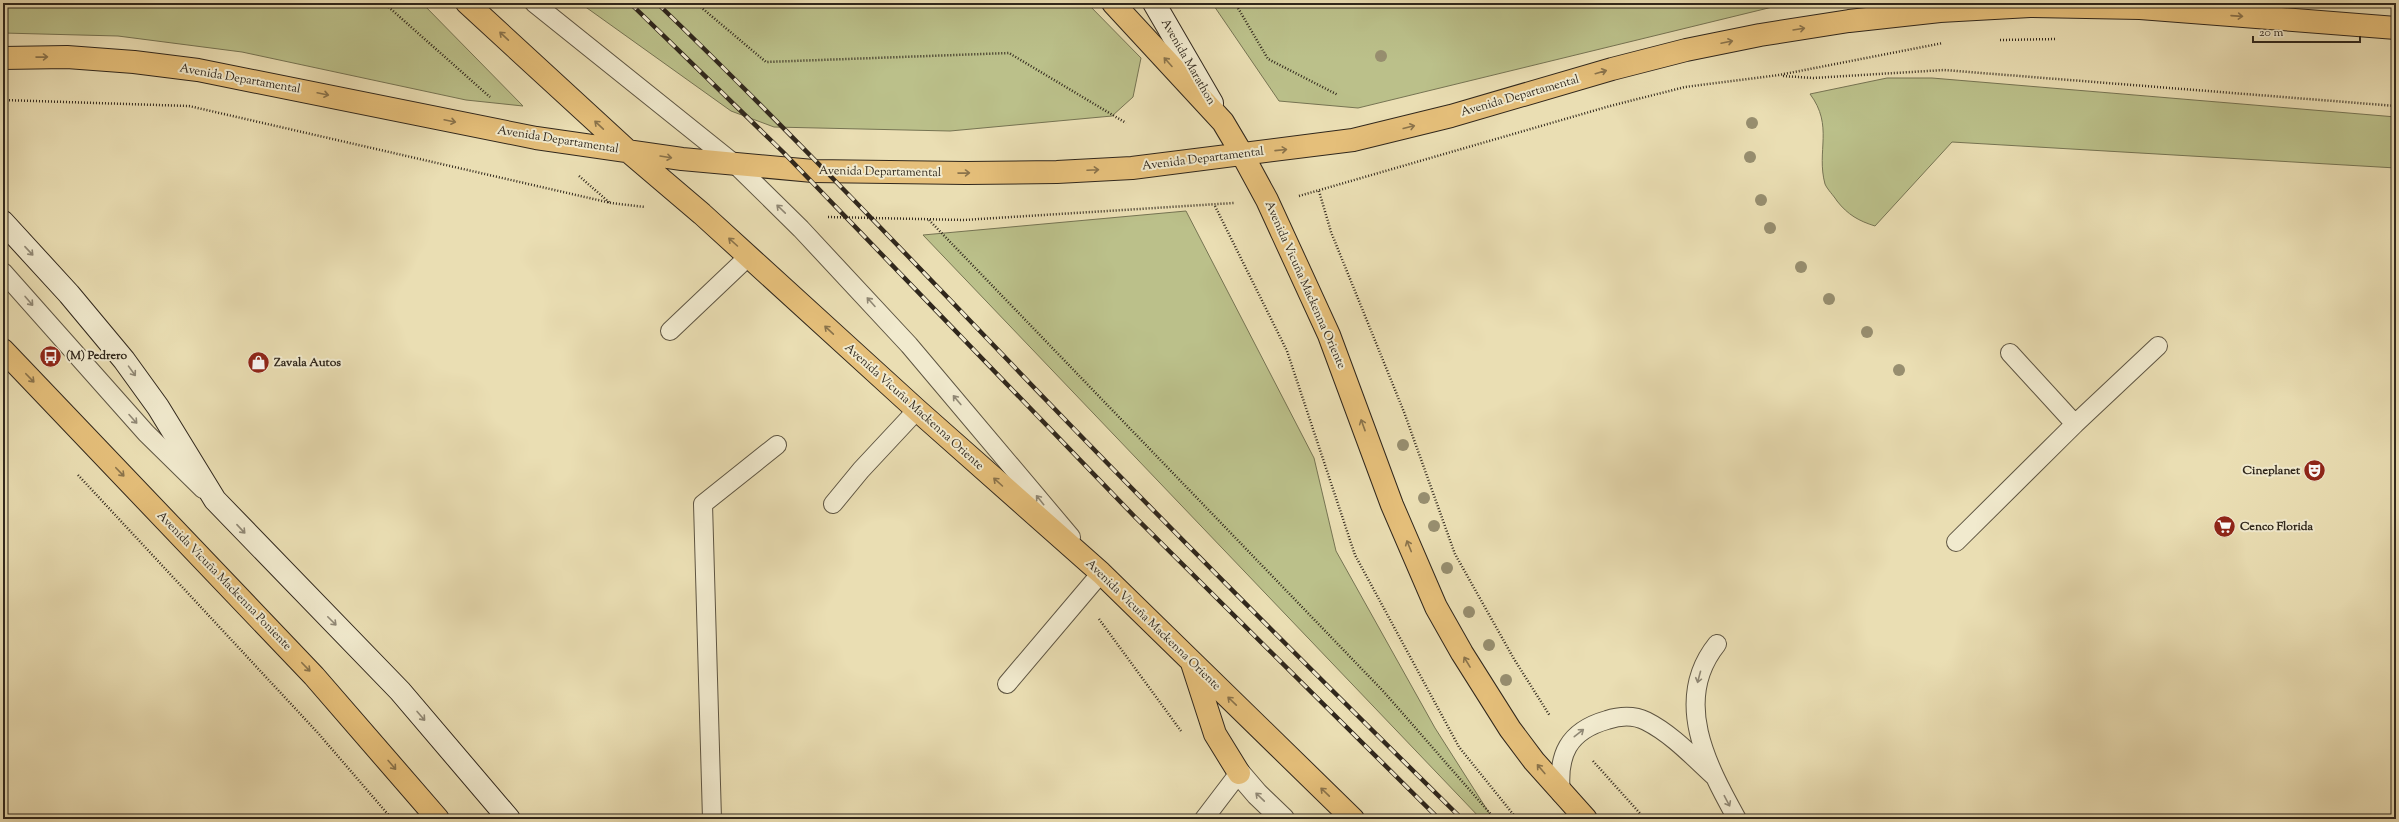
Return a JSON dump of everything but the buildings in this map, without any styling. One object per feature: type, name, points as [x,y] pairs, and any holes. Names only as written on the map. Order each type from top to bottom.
[{"type":"main road","name":"Avenida Vicuña Mackenna Oriente","points":[[467,3],[628,151],[749,256],[917,410],[1101,573],[1353,819]]},
{"type":"main road","name":"Avenida Vicuña Mackenna Oriente","points":[[1113,3],[1223,122],[1242,154],[1267,200],[1329,335],[1392,505],[1436,607],[1486,694],[1534,761],[1561,794],[1586,819]]},
{"type":"main road","name":"Avenida Departamental","points":[[3,58],[67,57],[134,62],[198,70],[505,132],[628,151],[736,165],[813,171],[889,174],[1057,172],[1132,168],[1353,140],[1451,116],[1612,69],[1686,50],[1760,35],[1849,21],[1940,11],[2051,6],[2140,8],[2396,28]]},
{"type":"main road","name":"Avenida Vicuña Mackenna Poniente","points":[[3,350],[314,676],[438,819]]},
{"type":"main road","points":[[1191,660],[1215,734],[1239,773]]},
{"type":"street","name":"Avenida Marathon","points":[[1154,3],[1223,122]]},
{"type":"street","points":[[3,222],[69,294],[124,360],[158,407],[215,500],[400,691],[509,819]]},
{"type":"street","points":[[1239,773],[1257,794],[1283,819]]},
{"type":"lane","points":[[534,3],[736,165],[801,229],[909,345],[1101,573],[1007,684]]},
{"type":"lane","points":[[670,331],[749,256]]},
{"type":"lane","points":[[3,272],[146,433],[215,500]]},
{"type":"lane","points":[[1956,542],[2075,424],[2158,346]]},
{"type":"lane","points":[[2010,353],[2075,424]]},
{"type":"lane","points":[[834,504],[861,470],[917,410]]},
{"type":"lane","points":[[712,819],[703,504],[778,445]]},
{"type":"lane","points":[[1717,644],[1706,658],[1701,670],[1695,700],[1699,735],[1715,777],[1737,819]]},
{"type":"lane","points":[[1561,794],[1559,774],[1561,762],[1572,738],[1593,724],[1618,716],[1633,717],[1645,720],[1666,735],[1715,777]]},
{"type":"lane","points":[[1204,819],[1239,773]]},
{"type":"path","points":[[696,3],[766,62],[1009,53],[1126,123]]},
{"type":"path","points":[[1235,3],[1268,59],[1338,96]]},
{"type":"path","points":[[1993,40],[2064,39]]},
{"type":"path","points":[[1306,195],[1625,102],[1685,87],[1778,75],[1946,42]]},
{"type":"path","points":[[1778,75],[1813,78],[1944,70],[2396,106]]},
{"type":"path","points":[[1319,191],[1331,232],[1404,412],[1455,554],[1514,659],[1550,716]]},
{"type":"path","points":[[1215,206],[1287,351],[1355,555],[1459,746],[1517,819]]},
{"type":"path","points":[[928,219],[1384,692],[1495,819]]},
{"type":"path","points":[[73,470],[318,733],[392,819]]},
{"type":"path","points":[[1082,595],[1185,736]]},
{"type":"path","points":[[1572,738],[1645,819]]},
{"type":"green space","points":[[3,3],[422,3],[523,106],[466,100],[242,52],[118,36],[3,33]]},
{"type":"green space","points":[[580,3],[1087,3],[1141,58],[1133,97],[1112,116],[950,131],[774,127],[731,111]]},
{"type":"green space","points":[[1212,3],[1789,3],[1358,108],[1279,101]]},
{"type":"green space","points":[[1887,78],[1932,78],[2396,117],[2396,168],[1952,142],[1875,226],[1859,220],[1850,214],[1841,206],[1825,184],[1822,161],[1823,128],[1817,106],[1810,94]]},
{"type":"green space","points":[[1186,211],[1314,458],[1336,551],[1435,728],[1493,819],[1481,819],[923,235]]},
{"type":"railway","points":[[630,3],[783,152],[1135,517],[1439,819]]},
{"type":"railway","points":[[657,3],[806,151],[1202,560],[1462,819]]},
{"type":"place","name":"(M) Pedrero","points":[[51,356]]},
{"type":"place","name":"Zavala Autos","points":[[259,363]]},
{"type":"place","name":"Cineplanet","points":[[2315,471]]},
{"type":"place","name":"Cenco Florida","points":[[2224,527]]}]
